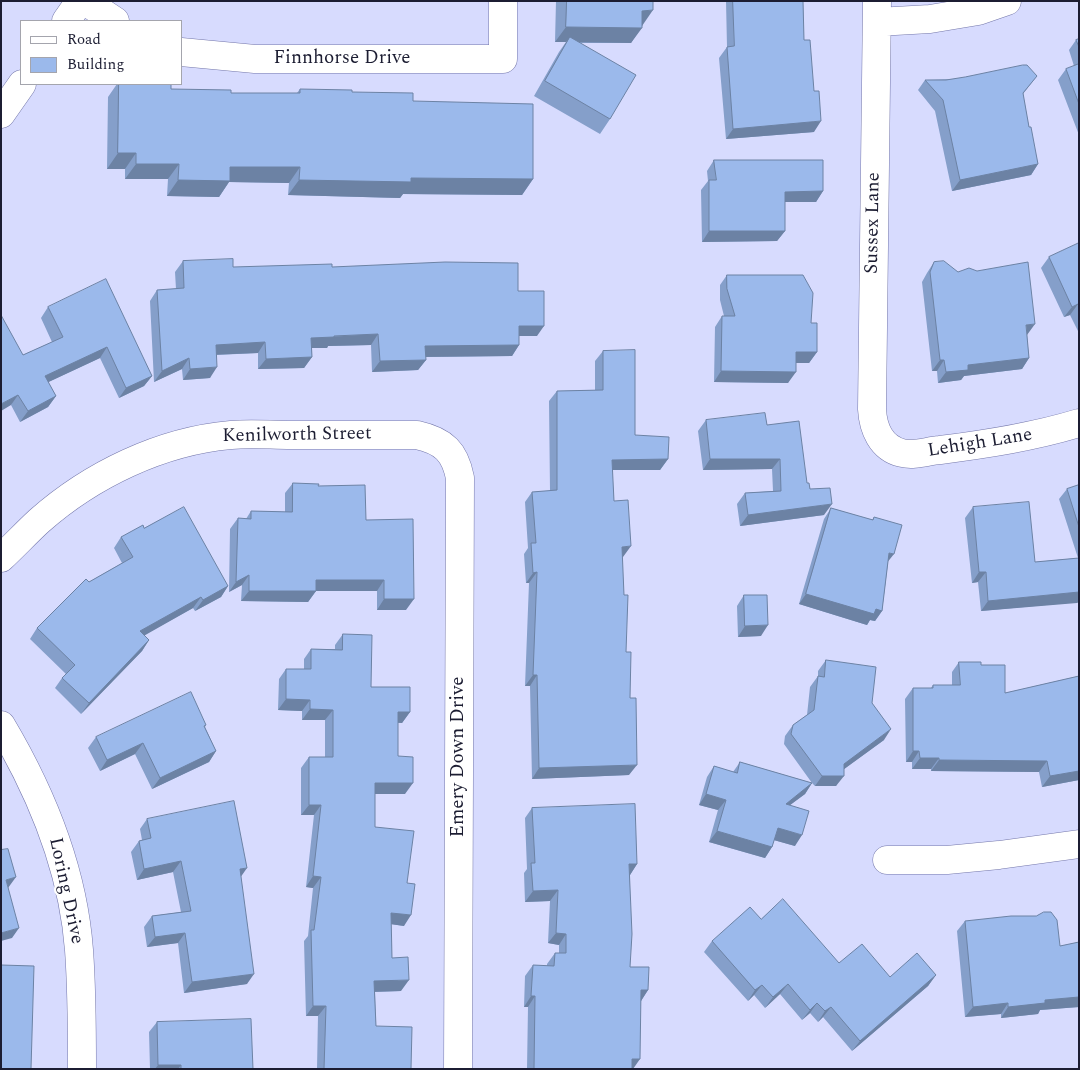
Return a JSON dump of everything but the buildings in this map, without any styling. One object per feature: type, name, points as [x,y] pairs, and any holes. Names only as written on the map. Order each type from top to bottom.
[{"type":"street","points":[[67,20],[80,1]]},
{"type":"street","points":[[85,1],[114,20]]},
{"type":"street","name":"Finnhorse Drive","points":[[182,52],[255,59],[502,59],[503,1]]},
{"type":"street","points":[[877,12],[930,19],[978,11],[1007,1]]},
{"type":"street","name":"Sussex Lane","points":[[877,12],[872,409],[873,423],[878,436],[884,442]]},
{"type":"street","points":[[1,114],[21,85]]},
{"type":"street","name":"Lehigh Lane","points":[[884,442],[900,452],[914,454],[984,445],[1043,434],[1079,423]]},
{"type":"street","name":"Kenilworth Street","points":[[1,558],[59,505],[100,478],[124,465],[160,450],[200,439],[231,434],[417,435],[430,438],[442,444],[446,449]]},
{"type":"street","name":"Emery Down Drive","points":[[446,449],[457,465],[460,478],[458,1069]]},
{"type":"street","name":"Loring Drive","points":[[1,725],[40,797],[61,858],[71,900],[79,949],[82,1069]]},
{"type":"street","points":[[887,860],[947,860],[1079,844]]}]
